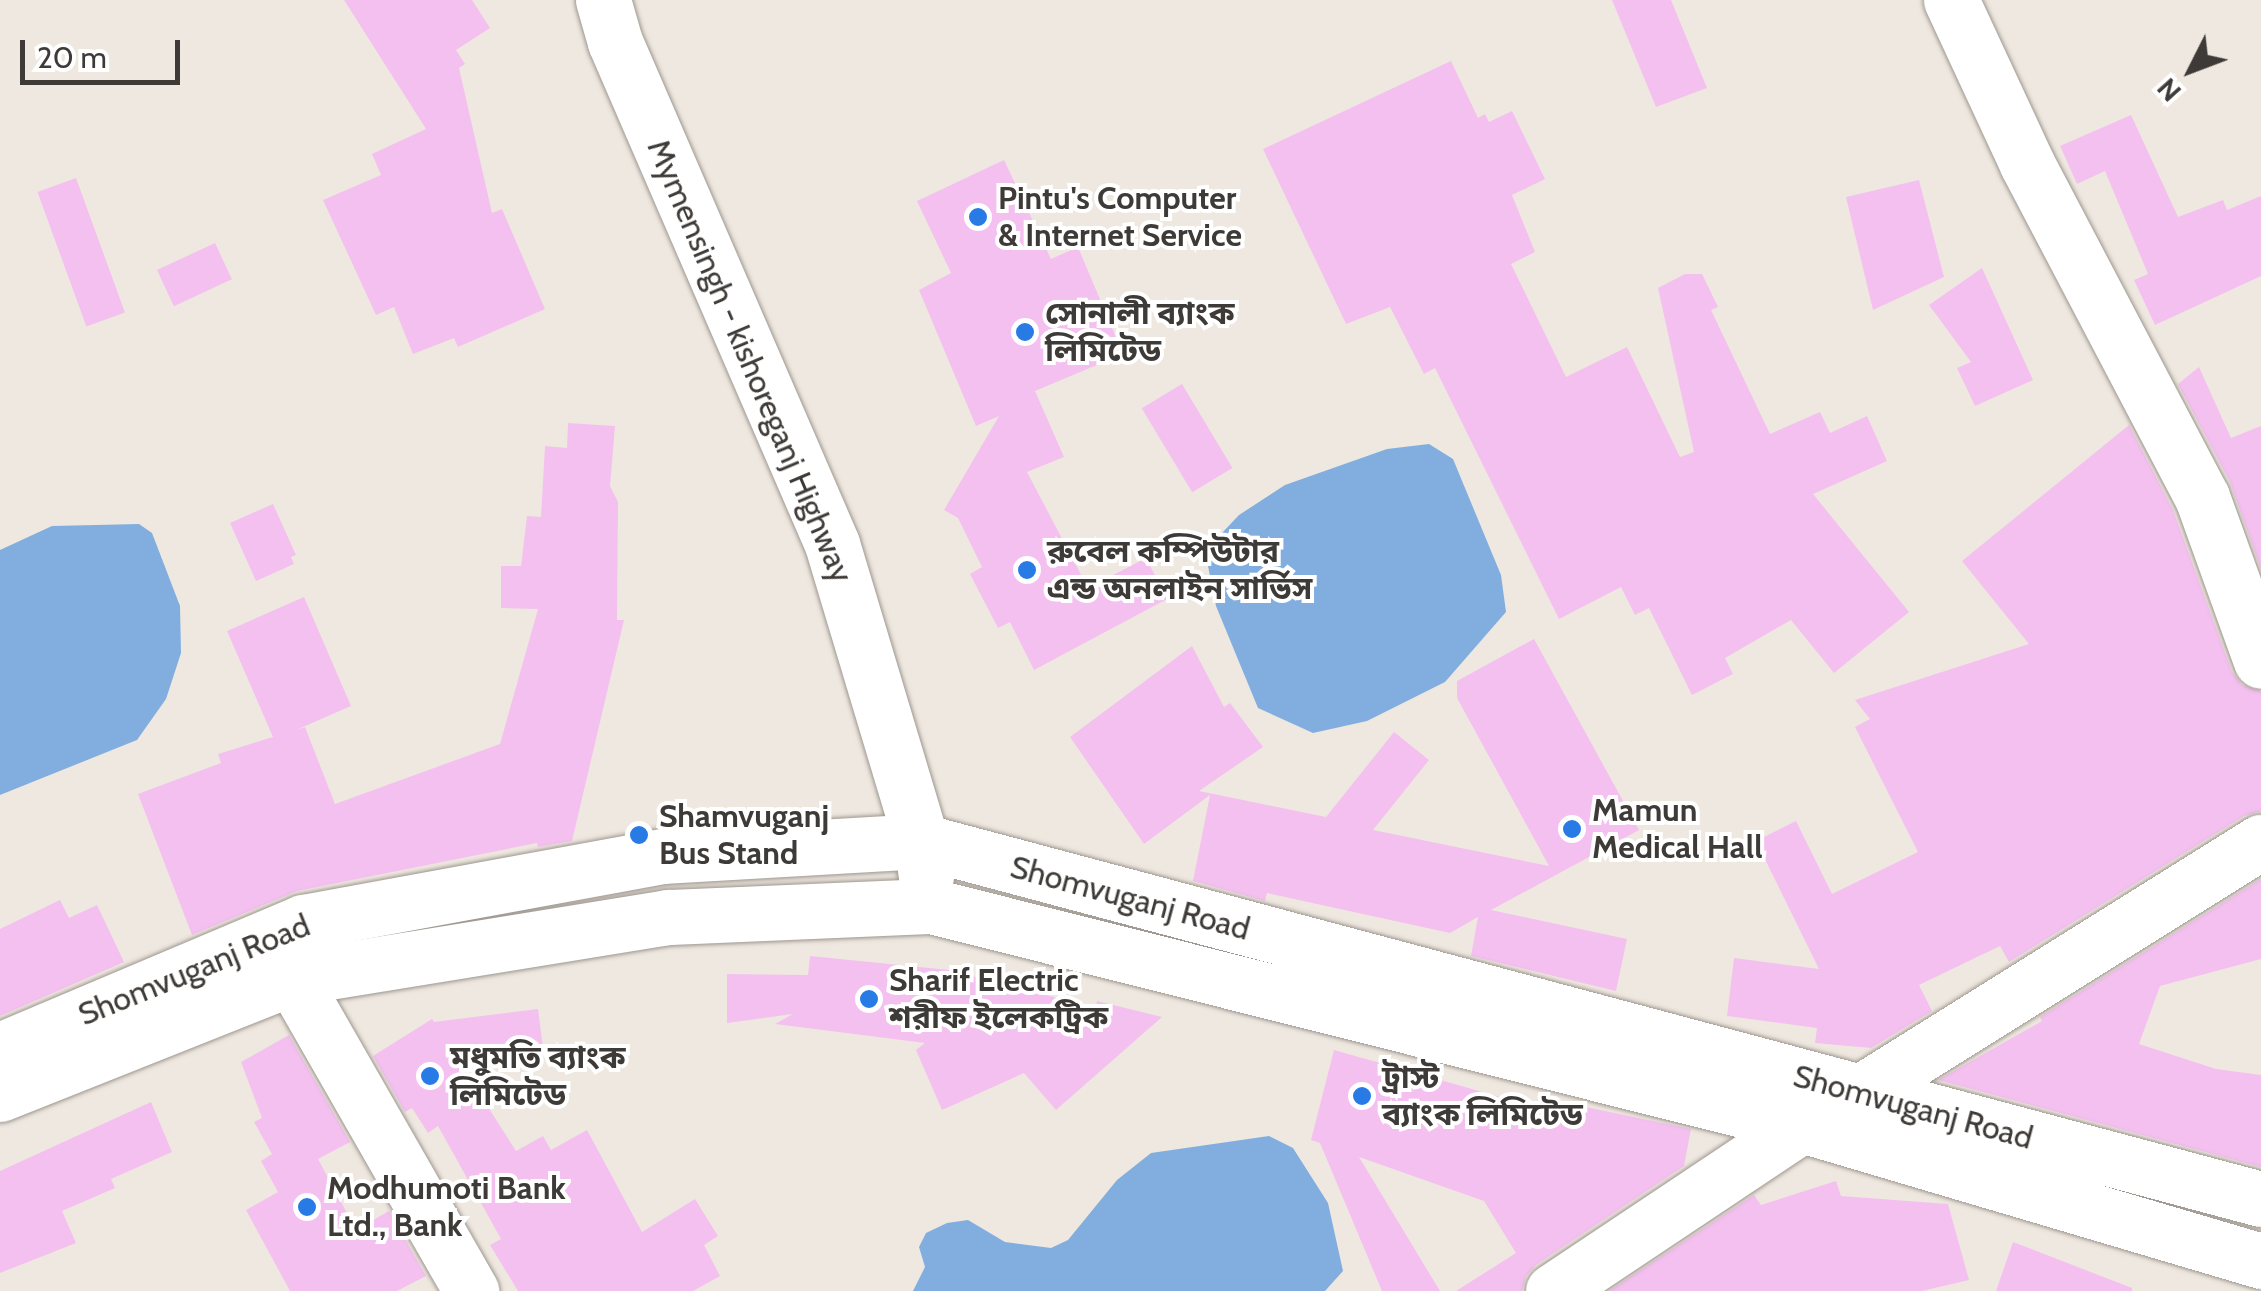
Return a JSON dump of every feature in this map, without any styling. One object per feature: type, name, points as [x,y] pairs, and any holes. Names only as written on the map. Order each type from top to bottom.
[{"type":"main road","name":"Mymensingh - kishoreganj Highway","points":[[603,0],[615,42],[832,544],[921,841]]},
{"type":"main road","points":[[1951,0],[2028,164],[2202,496],[2261,661]]},
{"type":"main road","points":[[921,841],[930,906]]},
{"type":"main road","name":"Shomvuganj Road","points":[[0,1050],[303,922],[662,856],[921,841],[2261,1200]]},
{"type":"main road","points":[[1859,1093],[2261,842]]},
{"type":"main road","name":"Shomvuganj Road","points":[[0,1094],[292,978],[668,918],[930,906],[1802,1125],[2261,1261]]},
{"type":"main road","points":[[292,978],[471,1291]]},
{"type":"main road","points":[[1553,1291],[1802,1125]]},
{"type":"water","points":[[1429,444],[1453,459],[1501,575],[1506,612],[1445,682],[1367,721],[1313,733],[1258,708],[1216,606],[1205,551],[1239,515],[1285,485],[1387,449]]},
{"type":"water","points":[[139,524],[152,533],[180,606],[181,653],[166,699],[137,740],[0,795],[0,550],[52,526]]},
{"type":"water","points":[[1269,1136],[1293,1148],[1328,1203],[1343,1271],[1325,1291],[913,1291],[925,1267],[919,1247],[926,1233],[947,1223],[968,1220],[1005,1242],[1051,1248],[1068,1240],[1117,1180],[1151,1153]]},
{"type":"building","points":[[344,0],[472,0],[490,28],[456,50],[465,64],[459,68],[492,213],[502,209],[545,309],[458,347],[454,338],[413,354],[394,307],[376,315],[323,200],[381,175],[372,154],[426,129]]},
{"type":"building","points":[[1612,0],[1671,0],[1707,88],[1656,107]]},
{"type":"building","points":[[1451,61],[1478,118],[1485,114],[1489,122],[1512,111],[1545,179],[1512,195],[1535,252],[1511,264],[1566,377],[1627,347],[1680,457],[1694,452],[1658,288],[1685,274],[1702,274],[1718,307],[1711,310],[1770,434],[1820,412],[1830,433],[1867,416],[1887,461],[1813,494],[1909,612],[1834,673],[1791,620],[1725,658],[1733,674],[1692,695],[1649,608],[1635,615],[1621,587],[1559,619],[1435,368],[1424,374],[1390,307],[1346,324],[1263,149]]},
{"type":"building","points":[[2131,115],[2178,217],[2223,200],[2227,210],[2261,196],[2261,276],[2155,325],[2134,280],[2148,274],[2105,171],[2077,184],[2060,146]]},
{"type":"building","points":[[1004,160],[1051,259],[1078,247],[1123,354],[1035,391],[1064,457],[1027,472],[1088,588],[1146,558],[1167,599],[1034,670],[1010,622],[998,628],[970,574],[982,567],[958,518],[944,510],[999,416],[976,426],[919,290],[951,273],[917,201]]},
{"type":"building","points":[[76,178],[125,312],[86,326],[37,192]]},
{"type":"building","points":[[1919,180],[1944,277],[1873,310],[1846,197]]},
{"type":"building","points":[[215,243],[232,279],[174,306],[157,270]]},
{"type":"building","points":[[1982,268],[2033,380],[1975,406],[1957,368],[1971,362],[1929,305]]},
{"type":"building","points":[[2199,367],[2231,438],[2261,426],[2261,569],[2230,482],[2178,384]]},
{"type":"building","points":[[1182,384],[1232,468],[1192,492],[1142,408]]},
{"type":"building","points":[[568,423],[615,426],[610,486],[618,502],[617,620],[624,620],[572,841],[538,847],[537,843],[297,891],[192,935],[138,794],[221,763],[218,754],[273,737],[227,631],[304,597],[351,706],[296,730],[305,727],[335,804],[500,744],[538,609],[501,608],[501,566],[521,566],[527,516],[541,517],[545,446],[567,448]]},
{"type":"building","points":[[2129,425],[2173,510],[2232,672],[2242,685],[2261,691],[2261,811],[2244,816],[2009,962],[2000,946],[1919,985],[1932,1011],[1871,1048],[1815,1043],[1817,1028],[1727,1016],[1734,958],[1819,969],[1756,841],[1796,821],[1832,894],[1918,852],[1855,727],[1870,719],[1855,700],[2029,644],[1962,561]]},
{"type":"building","points":[[273,504],[296,555],[291,557],[294,564],[256,581],[230,523]]},
{"type":"building","points":[[1534,639],[1639,830],[1491,910],[1627,939],[1616,991],[1471,956],[1478,917],[1450,933],[1267,893],[1265,901],[1193,881],[1210,795],[1144,844],[1070,737],[1192,646],[1224,707],[1230,703],[1263,747],[1199,791],[1326,817],[1394,732],[1429,760],[1373,830],[1549,866],[1457,698],[1457,681]]},
{"type":"building","points":[[2261,879],[2261,959],[2160,986],[2139,1044],[2216,1069],[2261,1075],[2261,1167],[1938,1080],[2042,1021],[2040,1017]]},
{"type":"building","points":[[60,900],[69,918],[97,905],[124,962],[0,1016],[0,929]]},
{"type":"building","points":[[810,956],[949,970],[1096,1008],[1097,1001],[1162,1017],[1056,1110],[1024,1073],[942,1110],[916,1050],[925,1043],[775,1024],[793,1014],[727,1023],[727,974],[808,975]]},
{"type":"building","points":[[538,1009],[543,1048],[458,1060],[516,1151],[543,1136],[551,1150],[587,1130],[642,1232],[695,1199],[718,1236],[704,1245],[720,1276],[693,1291],[518,1291],[490,1245],[501,1239],[438,1126],[428,1133],[412,1108],[405,1112],[373,1056],[432,1019],[434,1022]]},
{"type":"building","points":[[289,1035],[350,1142],[318,1159],[356,1230],[389,1211],[426,1276],[397,1291],[290,1291],[246,1210],[278,1192],[261,1161],[272,1154],[254,1122],[262,1118],[241,1062]]},
{"type":"building","points":[[1334,1050],[1536,1107],[1538,1097],[1691,1129],[1684,1166],[1536,1265],[1526,1276],[1522,1291],[1456,1291],[1516,1253],[1484,1201],[1359,1157],[1440,1291],[1382,1291],[1320,1143],[1311,1140]]},
{"type":"building","points":[[151,1102],[172,1152],[111,1179],[115,1188],[62,1211],[76,1243],[0,1273],[0,1171]]},
{"type":"building","points":[[1836,1181],[1841,1196],[1948,1204],[1969,1280],[1922,1291],[1609,1291],[1754,1195],[1761,1205]]},
{"type":"building","points":[[2013,1242],[2132,1288],[2132,1291],[1996,1291]]},
{"type":"place","name":"Pintu's Computer & Internet Service","points":[[978,217]]},
{"type":"place","name":"সোনালী ব্যাংক লিমিটেড","points":[[1025,332]]},
{"type":"place","name":"রুবেল কম্পিউটার এন্ড অনলাইন সার্ভিস","points":[[1027,570]]},
{"type":"place","name":"Mamun Medical Hall","points":[[1572,829]]},
{"type":"place","name":"Shamvuganj Bus Stand","points":[[639,835]]},
{"type":"place","name":"Sharif Electric শরীফ ইলেকট্রিক","points":[[869,999]]},
{"type":"place","name":"মধুমতি ব্যাংক লিমিটেড","points":[[430,1076]]},
{"type":"place","name":"ট্রাস্ট ব্যাংক লিমিটেড","points":[[1362,1096]]},
{"type":"place","name":"Modhumoti Bank Ltd., Bank","points":[[307,1207]]}]
